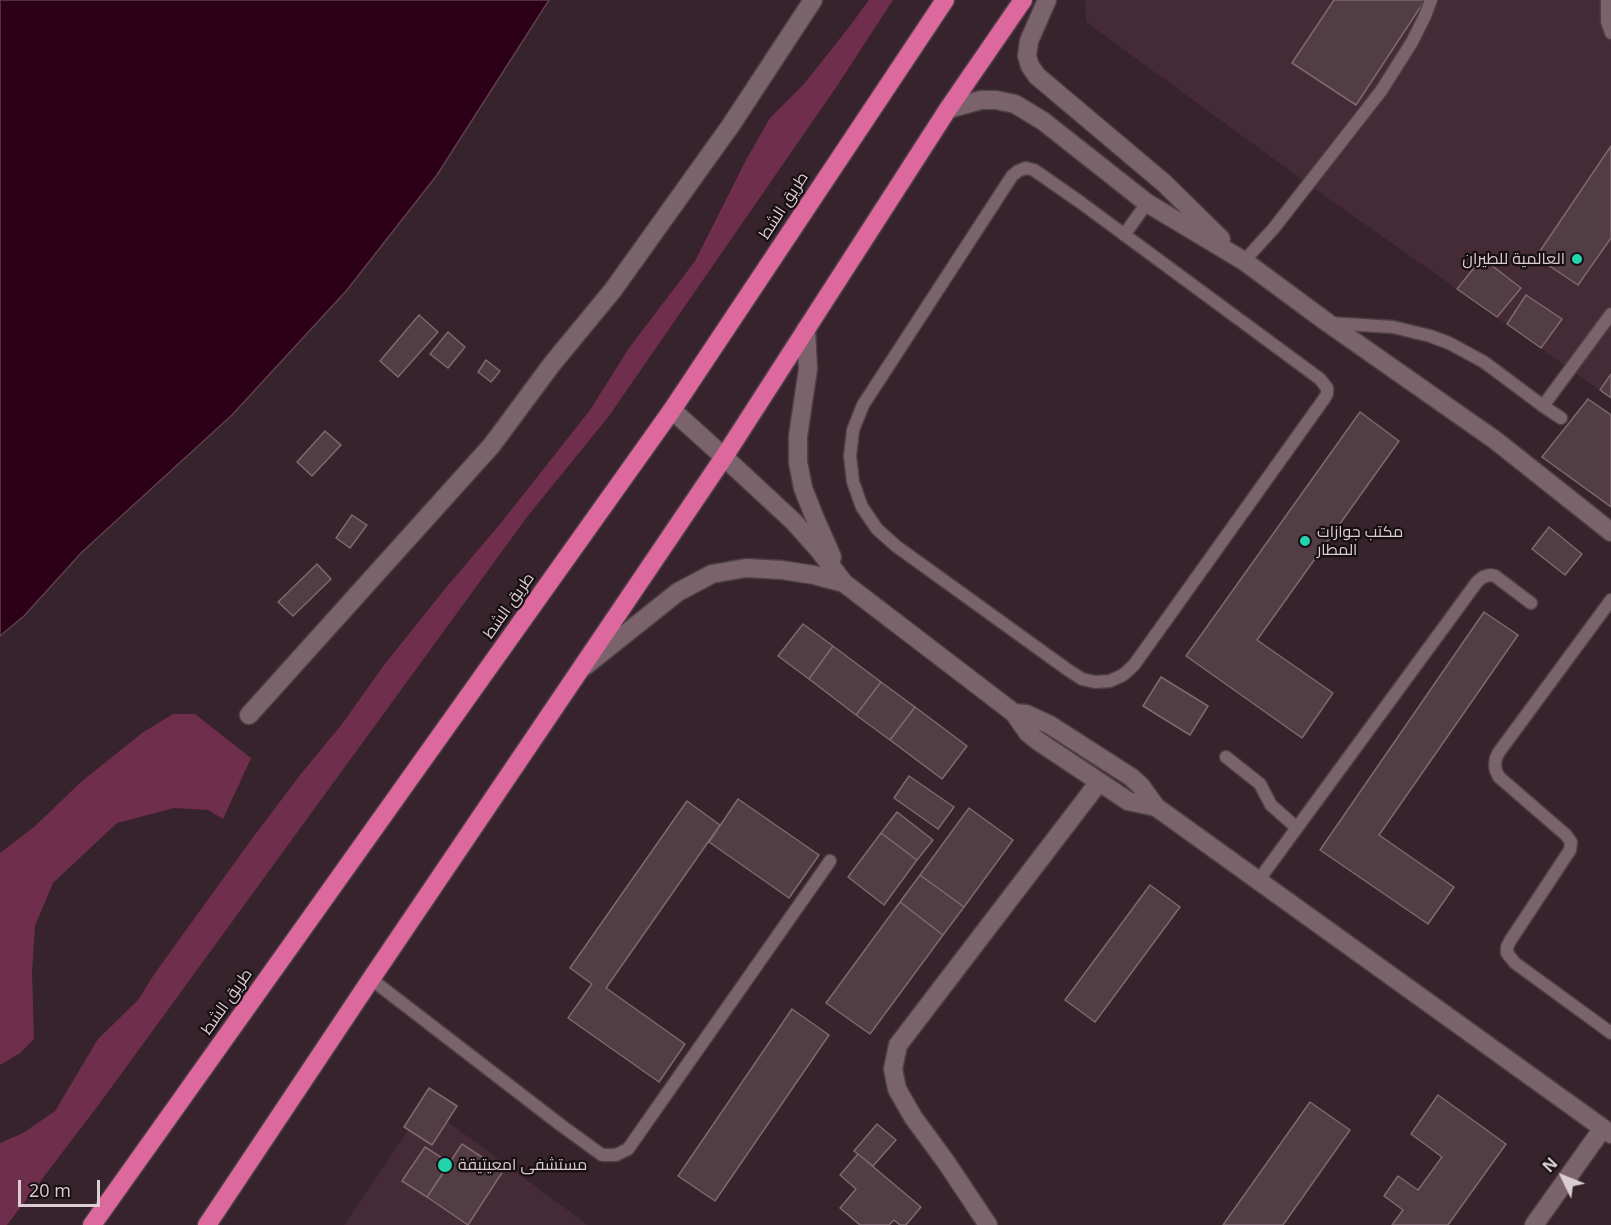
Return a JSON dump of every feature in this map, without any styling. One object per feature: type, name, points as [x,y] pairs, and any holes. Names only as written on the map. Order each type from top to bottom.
[{"type":"highway","name":"طريق الشط","points":[[92,1225],[672,410],[945,0]]},
{"type":"highway","points":[[207,1225],[724,457],[948,109],[1023,0]]},
{"type":"street","points":[[249,715],[492,445],[552,364],[613,290],[731,125],[813,0]]},
{"type":"street","points":[[1047,0],[1029,41],[1027,56],[1030,66],[1038,76],[1164,183],[1244,261]]},
{"type":"street","points":[[948,109],[981,100],[996,100],[1015,104],[1042,121],[1147,203],[1244,261],[1495,440],[1611,532]]},
{"type":"street","points":[[806,330],[808,369],[798,436],[798,462],[803,488],[810,507],[844,583]]},
{"type":"street","points":[[672,410],[794,522],[844,583],[1014,713],[1033,737],[1128,801],[1156,807]]},
{"type":"street","points":[[579,671],[678,592],[712,574],[746,568],[782,570],[844,583]]},
{"type":"street","points":[[1014,713],[1026,714],[1050,725],[1131,777],[1142,786],[1156,807],[1607,1131],[1534,1225]]},
{"type":"street","points":[[988,1225],[913,1117],[897,1089],[893,1069],[898,1045],[1099,782]]},
{"type":"lane","points":[[1244,261],[1274,228],[1380,91],[1412,42],[1431,0]]},
{"type":"lane","points":[[1607,0],[1607,21],[1611,33]]},
{"type":"lane","points":[[1026,168],[1034,170],[1124,235],[1320,379],[1328,388],[1327,394],[1134,665],[1124,675],[1110,681],[1095,682],[1082,679],[1068,670],[896,546],[878,529],[862,507],[853,482],[850,456],[853,430],[863,405],[1012,176],[1018,171],[1026,168]]},
{"type":"lane","points":[[1124,235],[1147,203]]},
{"type":"lane","points":[[1543,406],[1611,314]]},
{"type":"lane","points":[[1328,323],[1393,327],[1421,333],[1449,343],[1484,362],[1561,418]]},
{"type":"lane","points":[[1258,881],[1478,582],[1483,577],[1495,576],[1531,603]]},
{"type":"lane","points":[[1611,600],[1499,752],[1495,765],[1499,777],[1566,835],[1571,842],[1570,850],[1510,941],[1507,953],[1515,963],[1611,1033]]},
{"type":"lane","points":[[1226,757],[1260,783],[1271,805],[1296,828]]},
{"type":"lane","points":[[371,979],[602,1155],[616,1155],[628,1149],[830,861]]},
{"type":"shaded area","points":[[0,0],[549,0],[437,175],[347,290],[232,415],[82,552],[24,616],[0,636]]},
{"type":"shaded area","points":[[869,0],[893,0],[837,86],[609,416],[527,517],[100,1103],[7,1225],[0,1225],[0,1143],[23,1133],[55,1111],[98,1039],[138,1000],[251,840],[342,724],[384,665],[590,410],[629,348],[695,261],[770,118],[804,84]]},
{"type":"shaded area","points":[[1085,0],[1611,0],[1611,398],[1308,184],[1086,22]]},
{"type":"shaded area","points":[[173,714],[195,714],[251,758],[223,819],[208,810],[174,808],[117,823],[53,883],[35,926],[32,972],[34,1039],[20,1053],[0,1065],[0,853],[34,827],[82,781],[142,733]]},
{"type":"shaded area","name":"مستشفى امعيتيقة","points":[[425,1105],[588,1225],[344,1225]]},
{"type":"building","points":[[1334,0],[1425,0],[1356,105],[1292,63]]},
{"type":"building","points":[[1611,146],[1611,238],[1578,285],[1536,257]]},
{"type":"building","points":[[1482,258],[1521,288],[1497,317],[1457,289]]},
{"type":"building","points":[[1526,295],[1562,319],[1541,348],[1507,324]]},
{"type":"building","points":[[419,315],[438,332],[398,377],[380,361]]},
{"type":"building","points":[[448,332],[465,347],[448,368],[430,354]]},
{"type":"building","points":[[486,360],[500,371],[491,382],[478,372]]},
{"type":"building","points":[[1611,374],[1611,398],[1600,390]]},
{"type":"building","points":[[1588,399],[1611,415],[1611,507],[1542,457]]},
{"type":"building","points":[[1360,412],[1399,441],[1257,640],[1333,693],[1302,738],[1186,656]]},
{"type":"building","points":[[325,431],[341,445],[312,476],[297,462]]},
{"type":"building","points":[[352,515],[367,525],[350,548],[336,538]]},
{"type":"building","points":[[1549,527],[1582,554],[1565,575],[1532,549]]},
{"type":"building","points":[[317,564],[331,579],[293,616],[278,602]]},
{"type":"building","points":[[1484,612],[1518,635],[1379,835],[1454,887],[1428,924],[1320,850]]},
{"type":"building","points":[[803,624],[833,646],[809,679],[778,656]]},
{"type":"building","points":[[833,646],[881,682],[856,715],[809,679]]},
{"type":"building","points":[[1161,677],[1208,706],[1190,735],[1143,706]]},
{"type":"building","points":[[881,682],[915,707],[890,740],[856,715]]},
{"type":"building","points":[[915,707],[967,746],[942,779],[890,740]]},
{"type":"building","points":[[909,776],[954,807],[938,829],[894,798]]},
{"type":"building","points":[[738,799],[819,855],[789,898],[709,842]]},
{"type":"building","points":[[687,801],[720,825],[606,988],[685,1044],[659,1082],[568,1018],[592,984],[570,968]]},
{"type":"building","points":[[969,808],[1013,840],[964,907],[920,875]]},
{"type":"building","points":[[897,812],[933,840],[917,860],[881,833]]},
{"type":"building","points":[[881,833],[917,860],[884,905],[848,877]]},
{"type":"building","points":[[920,875],[964,907],[943,935],[900,902]]},
{"type":"building","points":[[1150,885],[1180,907],[1095,1022],[1065,1000]]},
{"type":"building","points":[[900,902],[943,935],[870,1034],[826,1003]]},
{"type":"building","points":[[792,1009],[829,1035],[715,1201],[678,1176]]},
{"type":"building","points":[[429,1088],[457,1106],[432,1145],[404,1127]]},
{"type":"building","points":[[1438,1095],[1506,1144],[1448,1225],[1392,1225],[1403,1210],[1384,1196],[1398,1176],[1418,1190],[1442,1157],[1411,1134]]},
{"type":"building","points":[[1310,1102],[1350,1130],[1283,1225],[1223,1225]]},
{"type":"building","points":[[877,1124],[896,1140],[873,1166],[854,1151]]},
{"type":"building","points":[[462,1144],[503,1171],[468,1225],[427,1197]]},
{"type":"building","points":[[425,1147],[450,1163],[427,1197],[402,1181]]},
{"type":"building","points":[[858,1154],[921,1207],[906,1225],[900,1225],[894,1220],[889,1225],[860,1225],[840,1208],[856,1189],[840,1175]]},
{"type":"place","name":"العالمية للطيران","points":[[1577,259]]},
{"type":"place","name":"مكتب جوازات المطار","points":[[1305,541]]},
{"type":"place","name":"مستشفى امعيتيقة","points":[[445,1165]]}]
